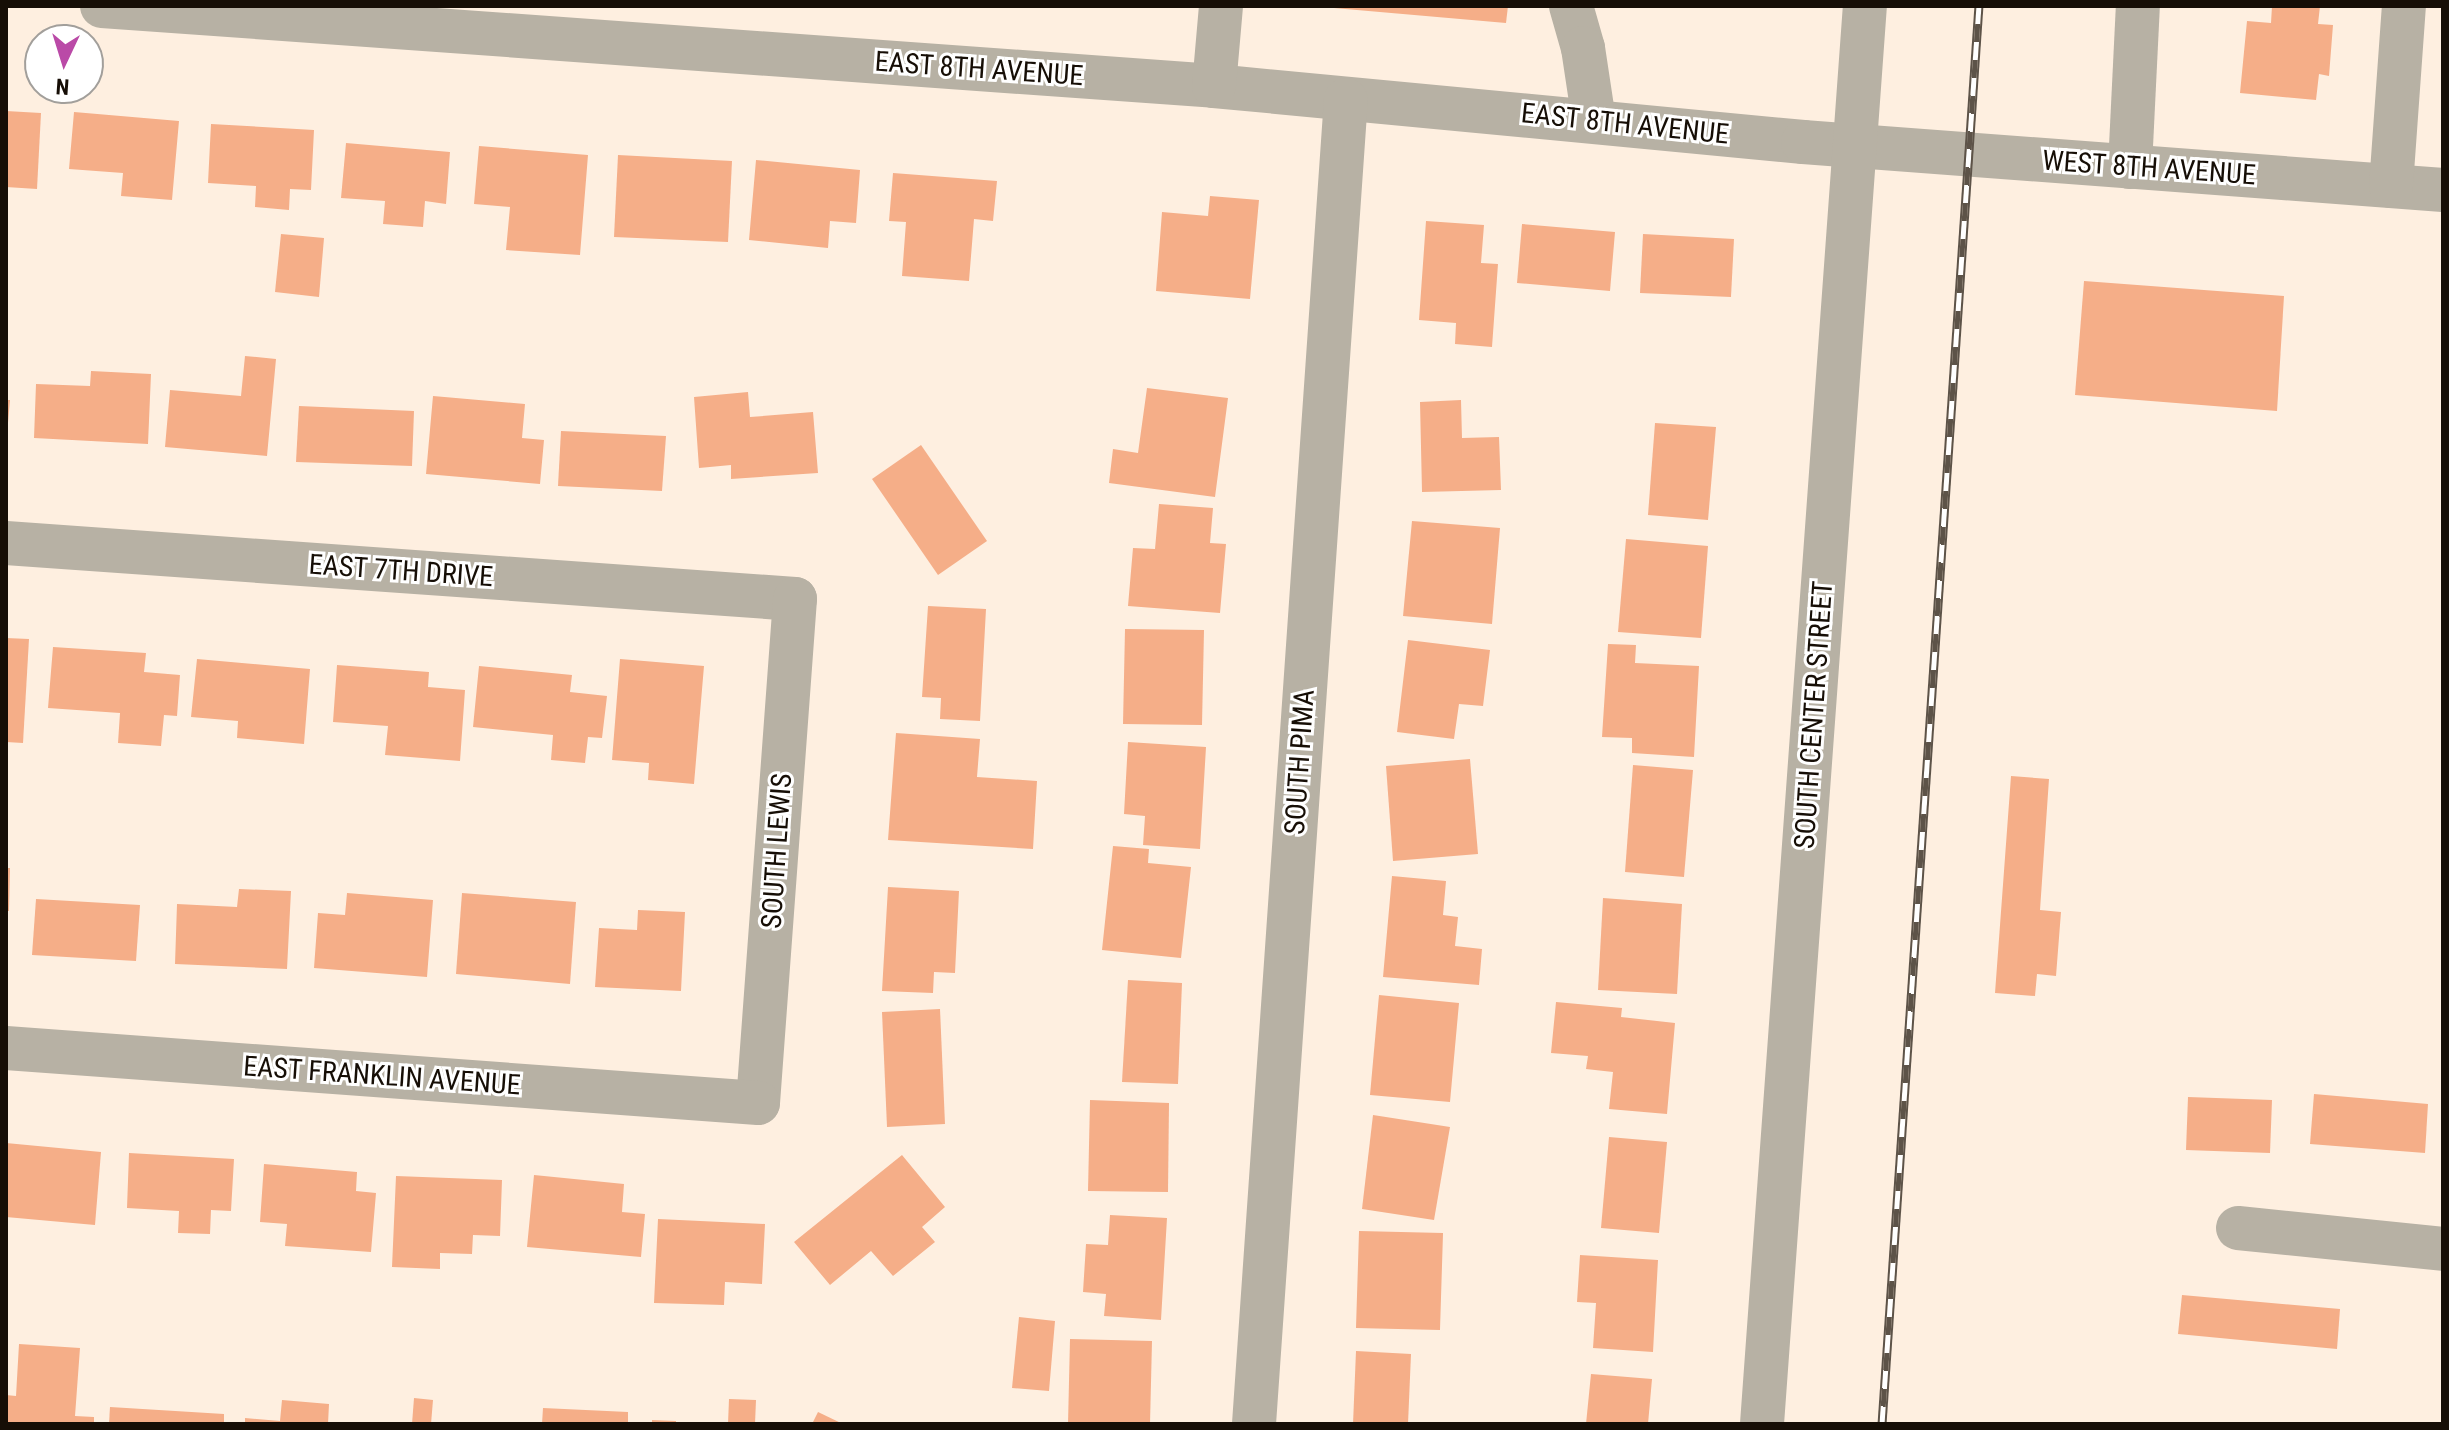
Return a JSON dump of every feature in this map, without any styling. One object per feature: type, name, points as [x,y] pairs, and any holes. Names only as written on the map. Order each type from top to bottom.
[{"type":"street","name":"EAST 8TH AVENUE","points":[[102,6],[1214,86],[1855,145]]},
{"type":"street","points":[[1214,86],[1221,6]]},
{"type":"street","points":[[1571,6],[1583,48],[1594,121]]},
{"type":"street","name":"SOUTH CENTER STREET","points":[[1762,1424],[1865,6]]},
{"type":"street","points":[[2130,167],[2138,6]]},
{"type":"street","points":[[2391,186],[2404,6]]},
{"type":"street","name":"SOUTH PIMA","points":[[1254,1424],[1346,100]]},
{"type":"street","name":"WEST 8TH AVENUE","points":[[1855,145],[2443,190]]},
{"type":"street","name":"EAST 7TH DRIVE","points":[[6,543],[795,599]]},
{"type":"street","name":"SOUTH LEWIS","points":[[758,1103],[795,599]]},
{"type":"street","name":"EAST FRANKLIN AVENUE","points":[[6,1048],[758,1103]]},
{"type":"street","points":[[2238,1228],[2443,1249]]},
{"type":"building","points":[[1311,6],[1508,6],[1506,23]]},
{"type":"building","points":[[2272,6],[2320,6],[2318,24],[2333,25],[2329,76],[2319,74],[2316,100],[2240,93],[2247,21],[2271,23]]},
{"type":"building","points":[[6,111],[41,113],[37,189],[6,187]]},
{"type":"building","points":[[74,112],[179,121],[172,200],[121,196],[123,173],[69,169]]},
{"type":"building","points":[[211,124],[314,130],[311,190],[290,189],[289,210],[255,207],[256,186],[208,183]]},
{"type":"building","points":[[346,143],[450,152],[446,204],[425,201],[423,227],[383,224],[385,201],[341,198]]},
{"type":"building","points":[[479,146],[588,155],[580,255],[506,250],[510,207],[474,204]]},
{"type":"building","points":[[618,155],[732,161],[728,242],[614,237]]},
{"type":"building","points":[[756,160],[860,170],[856,223],[830,221],[828,248],[749,240]]},
{"type":"building","points":[[893,173],[997,181],[993,221],[974,219],[969,281],[902,276],[906,222],[889,221]]},
{"type":"building","points":[[1210,196],[1259,200],[1250,299],[1156,291],[1162,212],[1208,216]]},
{"type":"building","points":[[1426,221],[1484,225],[1481,263],[1498,264],[1492,347],[1455,344],[1456,323],[1419,320]]},
{"type":"building","points":[[1522,224],[1615,232],[1610,291],[1517,283]]},
{"type":"building","points":[[281,234],[324,238],[319,297],[275,292]]},
{"type":"building","points":[[1643,234],[1734,239],[1731,297],[1640,293]]},
{"type":"building","points":[[2084,281],[2284,296],[2277,411],[2075,395]]},
{"type":"building","points":[[245,356],[276,359],[267,456],[165,447],[170,390],[241,396]]},
{"type":"building","points":[[91,371],[151,374],[148,444],[34,438],[36,384],[90,386]]},
{"type":"building","points":[[1147,388],[1228,398],[1215,497],[1109,483],[1113,449],[1138,453]]},
{"type":"building","points":[[748,392],[750,417],[813,412],[818,473],[731,479],[731,465],[699,468],[694,397]]},
{"type":"building","points":[[433,396],[525,404],[522,438],[544,440],[540,484],[426,474]]},
{"type":"building","points":[[6,400],[10,400],[8,423],[6,423]]},
{"type":"building","points":[[1461,400],[1462,438],[1499,437],[1501,490],[1422,492],[1420,402]]},
{"type":"building","points":[[299,406],[414,411],[412,466],[296,462]]},
{"type":"building","points":[[1655,423],[1716,427],[1708,520],[1648,515]]},
{"type":"building","points":[[561,431],[666,436],[662,491],[558,486]]},
{"type":"building","points":[[921,445],[987,541],[938,575],[872,479]]},
{"type":"building","points":[[1159,504],[1213,508],[1210,543],[1226,544],[1220,613],[1128,606],[1133,548],[1155,549]]},
{"type":"building","points":[[1412,521],[1500,528],[1492,624],[1403,616]]},
{"type":"building","points":[[1626,539],[1708,546],[1701,638],[1618,632]]},
{"type":"building","points":[[928,606],[986,609],[980,721],[940,719],[941,698],[922,697]]},
{"type":"building","points":[[1125,629],[1204,630],[1202,725],[1123,724]]},
{"type":"building","points":[[6,638],[29,639],[23,743],[6,742]]},
{"type":"building","points":[[1408,640],[1490,650],[1483,706],[1459,704],[1454,739],[1397,732]]},
{"type":"building","points":[[1608,644],[1636,645],[1635,663],[1699,666],[1694,757],[1632,753],[1632,738],[1602,737]]},
{"type":"building","points":[[53,647],[146,653],[144,672],[180,675],[177,716],[164,715],[161,746],[118,743],[120,713],[48,708]]},
{"type":"building","points":[[197,659],[310,669],[304,744],[237,738],[238,721],[191,717]]},
{"type":"building","points":[[620,659],[704,666],[694,784],[648,780],[649,763],[612,760]]},
{"type":"building","points":[[337,665],[429,672],[428,687],[465,690],[460,761],[385,755],[388,726],[333,722]]},
{"type":"building","points":[[479,666],[572,675],[570,692],[607,696],[602,738],[588,737],[585,763],[551,760],[553,735],[473,727]]},
{"type":"building","points":[[896,733],[980,739],[977,777],[1037,781],[1033,849],[888,840]]},
{"type":"building","points":[[1128,742],[1206,747],[1200,849],[1143,845],[1145,816],[1124,814]]},
{"type":"building","points":[[1470,759],[1478,854],[1393,861],[1386,766]]},
{"type":"building","points":[[1633,765],[1693,770],[1684,877],[1625,872]]},
{"type":"building","points":[[2011,776],[2049,779],[2040,910],[2061,912],[2056,976],[2037,974],[2035,996],[1995,993]]},
{"type":"building","points":[[1113,846],[1149,849],[1148,863],[1191,867],[1181,958],[1102,950]]},
{"type":"building","points":[[6,868],[10,868],[9,911],[6,911]]},
{"type":"building","points":[[1392,876],[1446,881],[1443,915],[1458,917],[1455,946],[1482,949],[1479,985],[1383,977]]},
{"type":"building","points":[[888,887],[959,891],[955,973],[934,972],[933,993],[882,991]]},
{"type":"building","points":[[239,889],[291,891],[287,969],[175,964],[177,904],[237,907]]},
{"type":"building","points":[[347,893],[433,900],[427,977],[314,968],[318,913],[345,915]]},
{"type":"building","points":[[462,893],[576,902],[570,984],[456,974]]},
{"type":"building","points":[[1603,898],[1682,904],[1677,994],[1598,990]]},
{"type":"building","points":[[36,899],[140,905],[136,961],[32,955]]},
{"type":"building","points":[[638,910],[685,912],[681,991],[595,987],[599,928],[637,930]]},
{"type":"building","points":[[1128,980],[1182,983],[1178,1084],[1122,1082]]},
{"type":"building","points":[[1379,995],[1459,1003],[1450,1102],[1370,1095]]},
{"type":"building","points":[[1556,1002],[1622,1008],[1621,1017],[1675,1023],[1667,1114],[1609,1109],[1613,1072],[1586,1069],[1588,1056],[1551,1053]]},
{"type":"building","points":[[940,1009],[945,1124],[887,1127],[882,1012]]},
{"type":"building","points":[[2314,1094],[2428,1104],[2425,1153],[2310,1144]]},
{"type":"building","points":[[2188,1097],[2272,1100],[2270,1153],[2186,1150]]},
{"type":"building","points":[[1090,1100],[1169,1103],[1168,1192],[1088,1191]]},
{"type":"building","points":[[1373,1115],[1450,1127],[1434,1220],[1362,1209]]},
{"type":"building","points":[[1609,1137],[1667,1142],[1659,1233],[1601,1228]]},
{"type":"building","points":[[6,1143],[101,1152],[95,1225],[6,1217]]},
{"type":"building","points":[[129,1153],[234,1159],[231,1211],[211,1210],[210,1234],[178,1233],[179,1211],[127,1208]]},
{"type":"building","points":[[902,1155],[945,1207],[922,1227],[935,1242],[893,1276],[871,1251],[830,1285],[794,1242]]},
{"type":"building","points":[[264,1164],[357,1172],[356,1191],[376,1193],[371,1252],[285,1246],[287,1224],[260,1222]]},
{"type":"building","points":[[534,1175],[624,1184],[622,1212],[645,1214],[641,1257],[527,1247]]},
{"type":"building","points":[[396,1176],[502,1180],[500,1236],[473,1235],[472,1254],[440,1253],[440,1269],[392,1267]]},
{"type":"building","points":[[1110,1215],[1167,1218],[1161,1320],[1104,1316],[1106,1294],[1083,1292],[1086,1244],[1108,1245]]},
{"type":"building","points":[[658,1219],[765,1224],[762,1284],[725,1282],[724,1305],[654,1303]]},
{"type":"building","points":[[1359,1231],[1443,1233],[1440,1330],[1356,1328]]},
{"type":"building","points":[[1580,1255],[1658,1260],[1653,1352],[1593,1348],[1596,1303],[1577,1302]]},
{"type":"building","points":[[2182,1295],[2340,1309],[2337,1349],[2178,1334]]},
{"type":"building","points":[[1019,1317],[1055,1321],[1049,1391],[1012,1388]]},
{"type":"building","points":[[1070,1339],[1152,1341],[1150,1424],[1068,1424]]},
{"type":"building","points":[[19,1344],[80,1348],[75,1416],[94,1417],[94,1423],[6,1424],[6,1395],[16,1396]]},
{"type":"building","points":[[1356,1351],[1411,1354],[1408,1424],[1353,1424]]},
{"type":"building","points":[[1591,1374],[1652,1379],[1648,1424],[1586,1424]]},
{"type":"building","points":[[414,1398],[433,1400],[431,1424],[412,1424]]},
{"type":"building","points":[[729,1399],[756,1400],[755,1424],[728,1424]]},
{"type":"building","points":[[282,1400],[329,1404],[328,1424],[245,1424],[245,1418],[280,1421]]},
{"type":"building","points":[[110,1407],[224,1414],[224,1424],[109,1424]]},
{"type":"building","points":[[543,1408],[628,1412],[628,1424],[542,1424]]},
{"type":"building","points":[[818,1412],[843,1424],[812,1424]]},
{"type":"building","points":[[652,1420],[676,1421],[676,1424],[652,1424]]},
{"type":"railway","points":[[1882,1424],[1979,6]]}]
